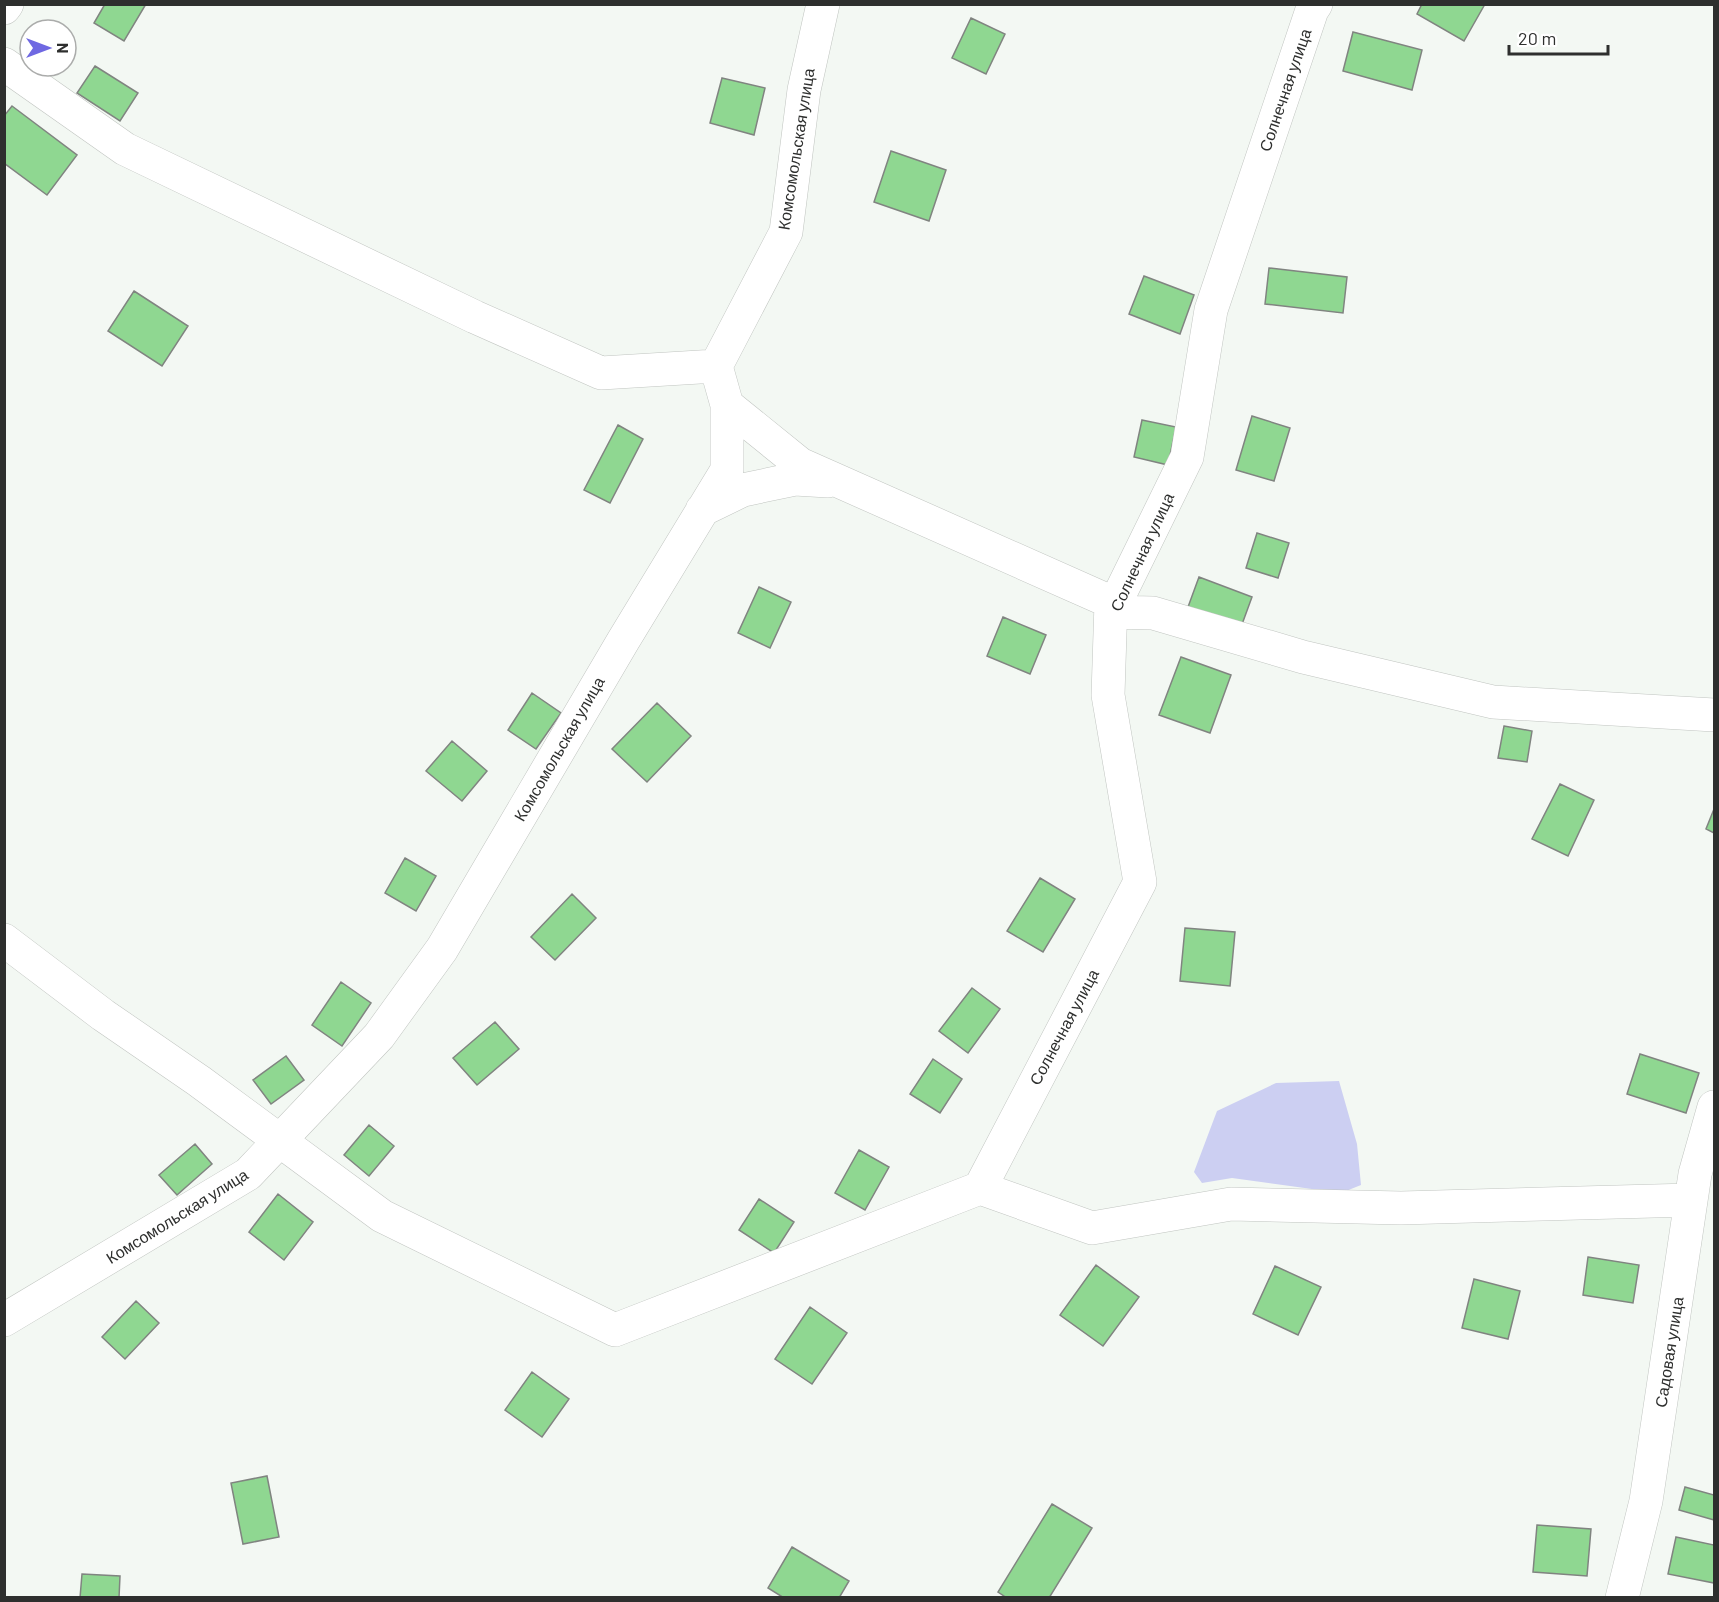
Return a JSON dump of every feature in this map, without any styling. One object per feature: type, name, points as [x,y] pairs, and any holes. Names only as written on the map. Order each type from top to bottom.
[{"type":"street","name":"Комсомольская улица","points":[[4,1320],[248,1174],[379,1036],[442,949],[623,641],[727,470],[727,405],[716,366],[786,232],[804,90],[823,4]]},
{"type":"street","name":"Солнечная улица","points":[[980,1188],[1140,882],[1107,695],[1111,612],[1187,457],[1211,310],[1312,10],[1316,4]]},
{"type":"street","points":[[4,64],[125,149],[475,317],[601,373],[716,366]]},
{"type":"street","points":[[727,405],[800,464],[1111,602],[1111,612],[1153,613],[1303,657],[1493,702],[1714,715]]},
{"type":"street","points":[[702,510],[743,490],[795,479],[839,482]]},
{"type":"street","points":[[4,940],[382,1216],[615,1330],[980,1188],[1092,1228],[1231,1204],[1401,1208],[1691,1200]]},
{"type":"street","name":"Садовая улица","points":[[1622,1598],[1646,1501],[1695,1174],[1714,1107]]},
{"type":"water","points":[[1339,1081],[1357,1144],[1361,1185],[1341,1193],[1232,1178],[1202,1183],[1194,1172],[1217,1111],[1276,1083]]},
{"type":"building","points":[[105,4],[146,4],[124,41],[94,23]]},
{"type":"building","points":[[1422,4],[1485,4],[1464,41],[1417,14]]},
{"type":"building","points":[[971,18],[1005,34],[986,74],[952,58]]},
{"type":"building","points":[[1353,32],[1422,50],[1412,90],[1343,71]]},
{"type":"building","points":[[95,66],[138,93],[120,121],[77,93]]},
{"type":"building","points":[[722,78],[765,88],[754,135],[710,123]]},
{"type":"building","points":[[12,106],[77,155],[47,195],[4,163],[4,116]]},
{"type":"building","points":[[891,151],[946,170],[929,221],[874,202]]},
{"type":"building","points":[[1269,268],[1347,277],[1343,313],[1265,304]]},
{"type":"building","points":[[1144,276],[1194,295],[1180,334],[1129,314]]},
{"type":"building","points":[[134,291],[188,326],[162,366],[108,331]]},
{"type":"building","points":[[1252,416],[1290,428],[1274,481],[1236,470]]},
{"type":"building","points":[[1142,420],[1176,427],[1168,465],[1134,457]]},
{"type":"building","points":[[618,425],[643,439],[610,503],[584,490]]},
{"type":"building","points":[[1257,533],[1289,543],[1278,578],[1246,568]]},
{"type":"building","points":[[1199,577],[1252,597],[1241,627],[1188,607]]},
{"type":"building","points":[[759,587],[791,602],[770,648],[738,633]]},
{"type":"building","points":[[1003,617],[1046,635],[1030,674],[987,656]]},
{"type":"building","points":[[1181,657],[1231,675],[1210,733],[1159,715]]},
{"type":"building","points":[[532,693],[561,713],[536,749],[508,730]]},
{"type":"building","points":[[657,703],[691,736],[647,782],[612,749]]},
{"type":"building","points":[[1504,726],[1532,731],[1527,762],[1498,758]]},
{"type":"building","points":[[452,741],[487,771],[462,801],[426,771]]},
{"type":"building","points":[[1560,784],[1594,800],[1568,856],[1532,839]]},
{"type":"building","points":[[1714,809],[1714,833],[1706,829]]},
{"type":"building","points":[[405,858],[436,876],[416,911],[385,893]]},
{"type":"building","points":[[1040,878],[1075,899],[1043,952],[1007,931]]},
{"type":"building","points":[[572,894],[596,918],[555,960],[531,937]]},
{"type":"building","points":[[1185,928],[1235,932],[1230,986],[1180,981]]},
{"type":"building","points":[[341,982],[371,1003],[342,1046],[312,1025]]},
{"type":"building","points":[[972,988],[1000,1009],[968,1053],[939,1031]]},
{"type":"building","points":[[495,1022],[519,1049],[477,1085],[453,1058]]},
{"type":"building","points":[[1640,1054],[1699,1073],[1686,1113],[1627,1094]]},
{"type":"building","points":[[286,1056],[304,1080],[271,1104],[253,1080]]},
{"type":"building","points":[[933,1059],[962,1079],[940,1113],[910,1094]]},
{"type":"building","points":[[369,1125],[394,1146],[369,1176],[344,1155]]},
{"type":"building","points":[[195,1144],[212,1164],[177,1195],[159,1175]]},
{"type":"building","points":[[859,1150],[889,1167],[865,1210],[835,1193]]},
{"type":"building","points":[[278,1194],[313,1222],[284,1260],[249,1232]]},
{"type":"building","points":[[759,1199],[794,1222],[774,1253],[739,1230]]},
{"type":"building","points":[[1588,1257],[1639,1265],[1633,1303],[1583,1295]]},
{"type":"building","points":[[1096,1265],[1139,1297],[1103,1346],[1060,1315]]},
{"type":"building","points":[[1275,1266],[1321,1287],[1298,1335],[1253,1314]]},
{"type":"building","points":[[1474,1279],[1520,1291],[1508,1339],[1462,1328]]},
{"type":"building","points":[[136,1301],[159,1323],[125,1359],[102,1337]]},
{"type":"building","points":[[810,1307],[847,1333],[812,1384],[775,1359]]},
{"type":"building","points":[[532,1372],[569,1399],[542,1437],[505,1410]]},
{"type":"building","points":[[267,1476],[279,1537],[243,1544],[231,1483]]},
{"type":"building","points":[[1685,1487],[1714,1495],[1714,1520],[1679,1510]]},
{"type":"building","points":[[1052,1504],[1092,1528],[1049,1598],[1007,1598],[998,1592]]},
{"type":"building","points":[[1537,1525],[1591,1529],[1587,1576],[1533,1572]]},
{"type":"building","points":[[1676,1537],[1714,1545],[1714,1583],[1668,1574]]},
{"type":"building","points":[[792,1547],[849,1581],[839,1598],[784,1598],[768,1588]]},
{"type":"building","points":[[82,1574],[120,1576],[119,1598],[80,1598]]}]
